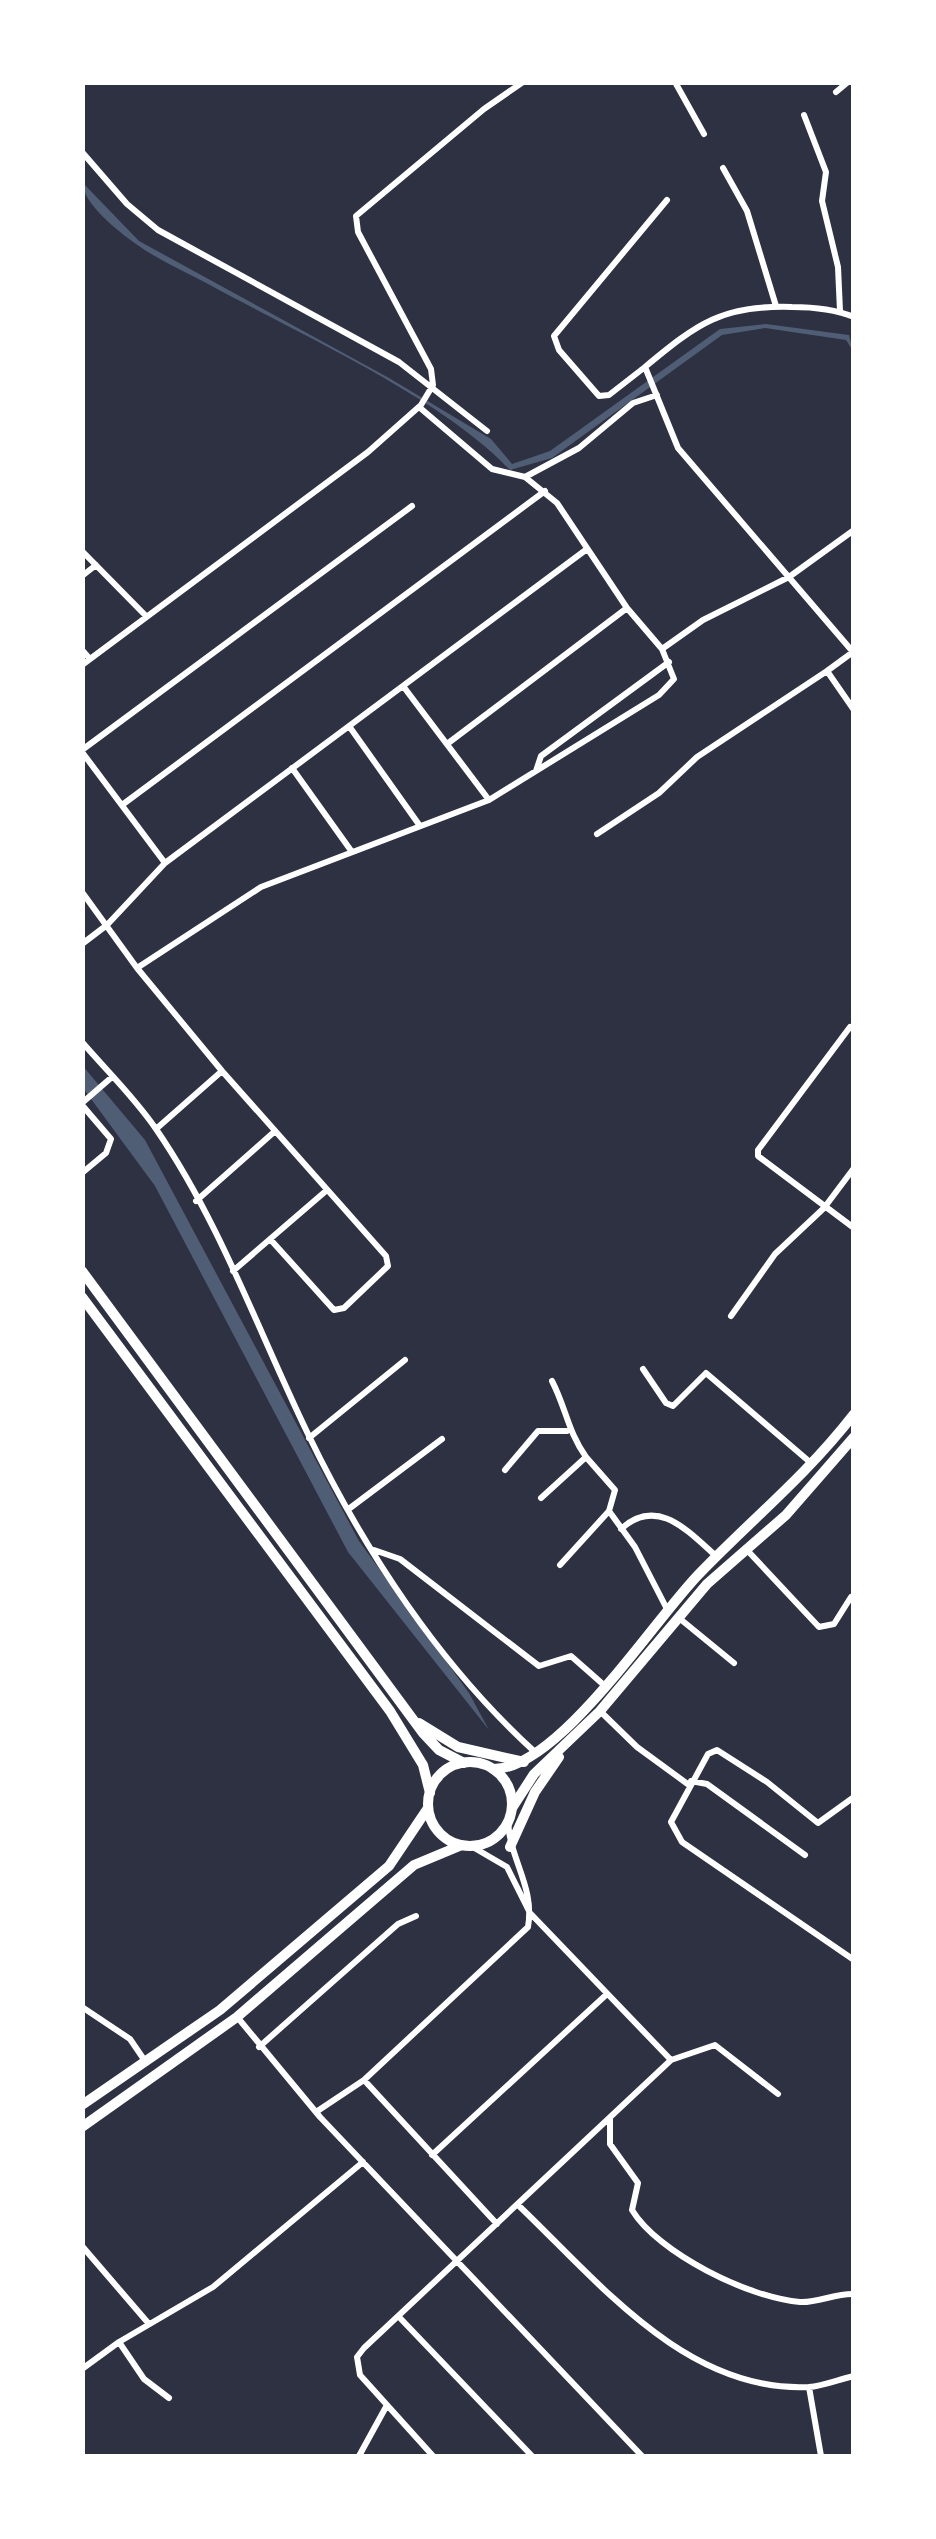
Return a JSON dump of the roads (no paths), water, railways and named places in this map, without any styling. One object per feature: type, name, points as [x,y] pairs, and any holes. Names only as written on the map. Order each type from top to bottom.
[{"type":"main road","points":[[82,1271],[432,1744],[464,1763],[493,1769],[524,1762],[537,1754],[674,1614],[786,1515],[853,1439]]},
{"type":"main road","points":[[82,1297],[390,1711],[423,1765],[430,1792],[428,1808],[408,1844],[389,1866],[220,2010],[82,2105]]},
{"type":"main road","points":[[82,2128],[237,2017],[414,1865],[496,1836],[534,1774],[600,1711],[717,1556],[812,1464],[854,1414]]},
{"type":"main road","points":[[414,1720],[458,1747],[524,1762]]},
{"type":"main road","points":[[510,1847],[542,1780],[585,1726]]},
{"type":"main road","points":[[430,1792],[442,1773],[464,1763]]},
{"type":"main road","points":[[493,1769],[508,1786],[512,1808]]},
{"type":"main road","points":[[428,1808],[439,1832],[467,1846]]},
{"type":"street","points":[[82,665],[368,452],[420,406],[433,385],[432,369],[358,232],[356,216],[484,109],[523,82]]},
{"type":"street","points":[[675,82],[704,134]]},
{"type":"street","points":[[836,92],[848,82]]},
{"type":"street","points":[[804,115],[826,172],[822,201],[838,267],[840,311]]},
{"type":"street","points":[[82,152],[128,204],[158,230],[380,350],[433,385],[487,430]]},
{"type":"street","points":[[723,168],[747,211],[776,306]]},
{"type":"street","points":[[667,200],[554,336],[559,350],[599,396],[609,394],[647,370],[712,317],[740,307],[840,311],[854,317]]},
{"type":"street","points":[[597,834],[659,793],[697,757],[853,652],[746,532],[678,448],[647,370]]},
{"type":"street","points":[[525,477],[578,448],[633,403],[656,392]]},
{"type":"street","points":[[136,968],[237,900],[488,800],[659,695],[674,679],[662,649],[627,608],[545,491],[525,477],[492,469],[420,406]]},
{"type":"street","points":[[122,805],[545,491]]},
{"type":"street","points":[[165,863],[82,751],[412,506]]},
{"type":"street","points":[[662,649],[703,620],[789,576],[854,530]]},
{"type":"street","points":[[82,944],[108,925],[165,863],[587,549]]},
{"type":"street","points":[[82,551],[146,616]]},
{"type":"street","points":[[82,576],[96,565]]},
{"type":"street","points":[[447,744],[627,608]]},
{"type":"street","points":[[82,650],[90,659]]},
{"type":"street","points":[[536,771],[541,756],[669,662]]},
{"type":"street","points":[[827,671],[854,710]]},
{"type":"street","points":[[403,686],[488,800]]},
{"type":"street","points":[[349,726],[420,826]]},
{"type":"street","points":[[292,768],[352,852]]},
{"type":"street","points":[[82,892],[136,968],[388,1260],[386,1270],[344,1308],[330,1307],[270,1239]]},
{"type":"street","points":[[850,1027],[758,1150],[758,1156],[854,1228]]},
{"type":"street","points":[[82,1042],[156,1128],[233,1270],[310,1438],[372,1550],[402,1596],[481,1698],[537,1754]]},
{"type":"street","points":[[156,1128],[222,1071]]},
{"type":"street","points":[[82,1173],[106,1153],[111,1140],[84,1103],[110,1079]]},
{"type":"street","points":[[196,1201],[274,1132]]},
{"type":"street","points":[[731,1316],[775,1254],[824,1208],[854,1168]]},
{"type":"street","points":[[233,1270],[326,1190]]},
{"type":"street","points":[[310,1438],[405,1360]]},
{"type":"street","points":[[643,1370],[669,1405],[677,1404],[706,1374],[812,1464]]},
{"type":"street","points":[[552,1380],[566,1408],[567,1431],[614,1490],[609,1511],[560,1564]]},
{"type":"street","points":[[505,1470],[538,1431],[567,1431]]},
{"type":"street","points":[[350,1508],[442,1439]]},
{"type":"street","points":[[541,1498],[586,1456]]},
{"type":"street","points":[[609,1511],[674,1614],[734,1663]]},
{"type":"street","points":[[621,1529],[642,1515],[667,1516],[717,1556]]},
{"type":"street","points":[[746,1549],[818,1628],[834,1624],[851,1597]]},
{"type":"street","points":[[372,1550],[400,1559],[540,1666],[571,1656],[605,1686]]},
{"type":"street","points":[[600,1711],[637,1747],[690,1783],[707,1784],[805,1854]]},
{"type":"street","points":[[854,1798],[818,1823],[767,1782],[717,1750],[708,1754],[671,1822],[674,1833],[854,1960]]},
{"type":"street","points":[[316,2112],[364,2080],[519,1939],[530,1912],[526,1876],[510,1847],[508,1822]]},
{"type":"street","points":[[467,1846],[507,1867],[530,1912],[671,2060]]},
{"type":"street","points":[[260,2047],[400,1923],[416,1916]]},
{"type":"street","points":[[432,2155],[608,1994]]},
{"type":"street","points":[[82,2006],[130,2039],[146,2062]]},
{"type":"street","points":[[237,2017],[316,2112],[642,2456]]},
{"type":"street","points":[[433,2456],[360,2374],[358,2357],[671,2060],[714,2045],[778,2094]]},
{"type":"street","points":[[364,2080],[497,2224]]},
{"type":"street","points":[[610,2118],[610,2144],[638,2183],[632,2210],[674,2252],[736,2286],[792,2300],[854,2294]]},
{"type":"street","points":[[82,2369],[118,2342],[213,2287],[363,2162]]},
{"type":"street","points":[[518,2204],[668,2343],[705,2364],[751,2379],[809,2387],[854,2376]]},
{"type":"street","points":[[82,2246],[149,2324]]},
{"type":"street","points":[[400,2318],[532,2456]]},
{"type":"street","points":[[118,2342],[144,2379],[170,2398]]},
{"type":"street","points":[[809,2387],[821,2456]]},
{"type":"street","points":[[358,2456],[387,2405]]},
{"type":"water","points":[[82,182],[139,241],[389,378],[491,439],[512,464],[550,451],[720,329],[766,324],[849,335],[853,351],[846,340],[765,328],[722,335],[552,458],[510,470],[482,443],[409,393],[145,250],[95,208]]},
{"type":"water","points":[[82,1065],[145,1140],[359,1541],[469,1693],[489,1730],[348,1552],[155,1186],[83,1088]]}]
